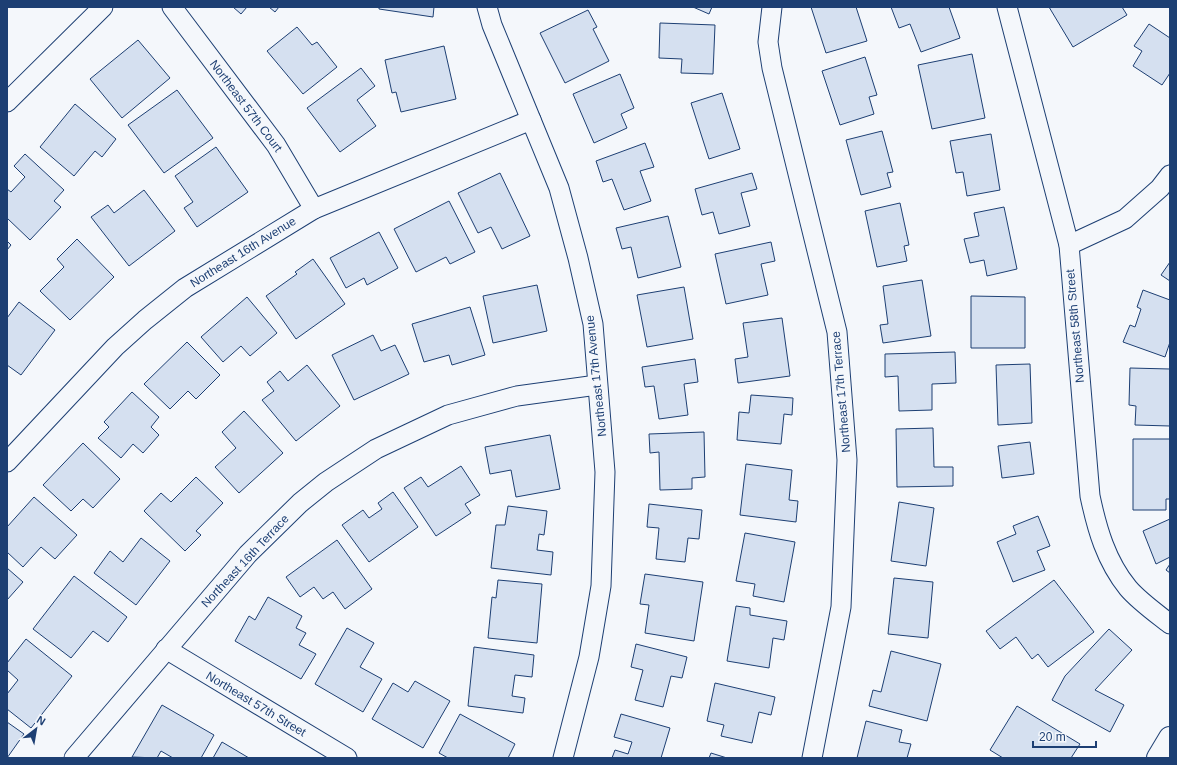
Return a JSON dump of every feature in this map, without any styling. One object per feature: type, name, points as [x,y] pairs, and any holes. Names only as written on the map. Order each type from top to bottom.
[{"type":"street","points":[[7,102],[103,7]]},
{"type":"street","name":"Northeast 57th Court","points":[[172,7],[276,145],[314,209]]},
{"type":"street","name":"Northeast 17th Avenue","points":[[487,7],[492,25],[559,188],[578,258],[593,324],[605,472],[601,586],[589,657],[563,758]]},
{"type":"street","name":"Northeast 17th Terrace","points":[[772,7],[768,42],[772,68],[837,332],[847,460],[840,607],[812,758]]},
{"type":"street","name":"Northeast 58th Street","points":[[1007,7],[1069,245],[1090,496],[1097,530],[1109,559],[1128,588],[1170,624]]},
{"type":"street","name":"Northeast 16th Avenue","points":[[7,462],[115,348],[144,320],[185,288],[314,209],[531,120]]},
{"type":"street","points":[[1069,245],[1125,219],[1160,188],[1170,175]]},
{"type":"street","name":"Northeast 16th Terrace","points":[[74,758],[248,554],[291,512],[326,482],[376,449],[448,415],[517,396],[597,386]]},
{"type":"street","name":"Northeast 57th Street","points":[[166,649],[347,758]]},
{"type":"street","points":[[1158,758],[1170,738]]},
{"type":"building","points":[[233,7],[247,7],[241,14]]},
{"type":"building","points":[[269,7],[279,7],[275,12]]},
{"type":"building","points":[[379,7],[434,7],[433,17],[379,9]]},
{"type":"building","points":[[693,7],[712,7],[709,14]]},
{"type":"building","points":[[811,7],[856,7],[867,41],[826,53]]},
{"type":"building","points":[[891,7],[949,7],[960,38],[921,52],[910,24],[899,28]]},
{"type":"building","points":[[1049,7],[1122,7],[1127,15],[1073,47]]},
{"type":"building","points":[[588,10],[597,27],[593,29],[609,61],[565,83],[540,33]]},
{"type":"building","points":[[660,23],[715,25],[713,74],[681,73],[682,59],[659,58]]},
{"type":"building","points":[[1149,24],[1170,38],[1170,73],[1162,85],[1133,66],[1142,51],[1134,46]]},
{"type":"building","points":[[297,27],[312,45],[317,42],[337,67],[303,94],[267,51]]},
{"type":"building","points":[[138,40],[170,78],[122,118],[90,79]]},
{"type":"building","points":[[444,46],[456,99],[401,112],[396,92],[392,93],[385,60]]},
{"type":"building","points":[[972,54],[985,118],[932,129],[918,65]]},
{"type":"building","points":[[865,57],[877,95],[869,97],[874,114],[840,125],[822,71]]},
{"type":"building","points":[[361,68],[375,86],[357,100],[376,126],[340,152],[307,108]]},
{"type":"building","points":[[620,74],[634,108],[621,114],[627,128],[594,143],[573,94]]},
{"type":"building","points":[[177,90],[213,138],[164,173],[128,125]]},
{"type":"building","points":[[722,93],[740,149],[709,159],[691,103]]},
{"type":"building","points":[[75,104],[116,139],[102,157],[95,151],[74,176],[40,147]]},
{"type":"building","points":[[882,131],[893,172],[887,173],[891,187],[861,195],[846,140]]},
{"type":"building","points":[[991,134],[1000,190],[967,196],[963,172],[956,173],[950,141]]},
{"type":"building","points":[[645,143],[654,167],[640,171],[651,201],[624,210],[612,179],[603,182],[596,161]]},
{"type":"building","points":[[216,147],[248,192],[197,227],[184,208],[193,202],[175,176]]},
{"type":"building","points":[[25,154],[64,190],[54,201],[61,207],[30,240],[7,218],[7,189],[11,192],[25,177],[14,166]]},
{"type":"building","points":[[500,173],[530,236],[502,249],[491,227],[478,233],[458,193]]},
{"type":"building","points":[[752,173],[757,189],[741,193],[750,226],[719,234],[713,212],[702,215],[695,189]]},
{"type":"building","points":[[144,190],[175,231],[129,266],[91,217],[108,205],[114,213]]},
{"type":"building","points":[[449,201],[475,252],[450,264],[446,257],[416,272],[394,229]]},
{"type":"building","points":[[900,203],[909,245],[904,246],[907,261],[877,267],[865,211]]},
{"type":"building","points":[[1004,207],[1017,269],[987,276],[984,260],[970,263],[964,239],[979,236],[974,213]]},
{"type":"building","points":[[668,216],[681,267],[638,278],[631,247],[622,249],[616,228]]},
{"type":"building","points":[[379,232],[398,268],[367,285],[364,278],[346,288],[330,258]]},
{"type":"building","points":[[77,239],[114,277],[70,320],[40,291],[64,267],[57,259]]},
{"type":"building","points":[[7,241],[11,245],[7,250]]},
{"type":"building","points":[[771,242],[775,261],[761,264],[768,295],[726,304],[715,254]]},
{"type":"building","points":[[313,259],[345,304],[296,339],[266,296],[297,274],[295,272]]},
{"type":"building","points":[[1170,262],[1170,281],[1161,275]]},
{"type":"building","points":[[922,280],[931,336],[883,343],[880,325],[888,324],[883,286]]},
{"type":"building","points":[[537,285],[547,331],[493,343],[483,296]]},
{"type":"building","points":[[684,287],[693,339],[647,347],[637,295]]},
{"type":"building","points":[[1143,290],[1170,300],[1170,342],[1165,357],[1123,342],[1130,325],[1135,327],[1141,309],[1137,307]]},
{"type":"building","points":[[971,296],[1025,297],[1025,348],[971,348]]},
{"type":"building","points":[[247,297],[277,333],[250,356],[241,346],[223,362],[201,337]]},
{"type":"building","points":[[19,302],[55,330],[21,375],[7,365],[7,318]]},
{"type":"building","points":[[470,307],[485,355],[452,365],[449,355],[424,362],[412,324]]},
{"type":"building","points":[[782,318],[790,376],[738,383],[735,359],[748,357],[743,323]]},
{"type":"building","points":[[373,335],[381,351],[395,345],[409,374],[354,400],[332,355]]},
{"type":"building","points":[[187,342],[220,375],[196,399],[188,391],[170,409],[144,384]]},
{"type":"building","points":[[955,352],[956,383],[932,384],[932,410],[899,411],[898,376],[885,377],[885,354]]},
{"type":"building","points":[[695,359],[698,382],[684,384],[688,415],[659,419],[654,386],[645,387],[642,367]]},
{"type":"building","points":[[1030,364],[1032,423],[998,425],[996,365]]},
{"type":"building","points":[[307,365],[340,406],[296,441],[262,400],[274,391],[267,382],[280,371],[288,381]]},
{"type":"building","points":[[1130,368],[1170,369],[1170,426],[1135,425],[1136,406],[1129,405]]},
{"type":"building","points":[[132,392],[159,417],[151,427],[159,435],[143,453],[133,444],[121,458],[98,438],[109,427],[104,422]]},
{"type":"building","points":[[751,395],[793,398],[792,415],[784,414],[781,444],[737,440],[739,412],[749,413]]},
{"type":"building","points":[[244,411],[283,453],[239,493],[215,467],[236,448],[222,432]]},
{"type":"building","points":[[933,428],[934,467],[953,467],[953,486],[897,487],[896,429]]},
{"type":"building","points":[[704,432],[705,477],[692,478],[692,489],[660,490],[659,452],[650,453],[649,434]]},
{"type":"building","points":[[550,435],[560,489],[516,497],[511,470],[490,474],[485,447]]},
{"type":"building","points":[[1133,439],[1170,439],[1170,499],[1166,499],[1166,510],[1133,510]]},
{"type":"building","points":[[1030,442],[1034,474],[1002,478],[998,446]]},
{"type":"building","points":[[83,443],[120,479],[93,508],[83,499],[71,511],[43,485]]},
{"type":"building","points":[[746,464],[792,470],[789,500],[798,501],[796,522],[740,515]]},
{"type":"building","points":[[461,466],[480,495],[465,504],[471,513],[436,536],[404,488],[421,477],[428,487]]},
{"type":"building","points":[[196,477],[223,503],[196,531],[201,535],[185,551],[144,511],[161,493],[171,502]]},
{"type":"building","points":[[393,492],[418,527],[369,562],[342,525],[363,510],[369,518],[382,509],[378,503]]},
{"type":"building","points":[[34,497],[77,535],[55,559],[41,547],[23,567],[7,552],[7,527]]},
{"type":"building","points":[[899,502],[934,508],[926,566],[891,561]]},
{"type":"building","points":[[649,504],[702,510],[699,539],[688,538],[685,562],[656,559],[659,528],[647,527]]},
{"type":"building","points":[[508,506],[547,511],[544,535],[539,534],[537,550],[553,552],[551,575],[491,568],[496,525],[505,525]]},
{"type":"building","points":[[1038,516],[1050,546],[1037,551],[1045,570],[1013,582],[997,542],[1016,534],[1013,526]]},
{"type":"building","points":[[1170,519],[1170,557],[1156,564],[1143,531]]},
{"type":"building","points":[[745,533],[795,542],[784,602],[753,596],[755,584],[736,581]]},
{"type":"building","points":[[141,538],[170,561],[136,605],[94,573],[110,551],[123,562]]},
{"type":"building","points":[[337,540],[372,589],[345,609],[333,592],[323,599],[314,587],[300,597],[286,577]]},
{"type":"building","points":[[1170,564],[1170,573],[1166,570]]},
{"type":"building","points":[[7,568],[23,582],[7,600]]},
{"type":"building","points":[[645,574],[703,582],[694,641],[645,633],[649,605],[640,604]]},
{"type":"building","points":[[74,576],[127,617],[108,642],[93,631],[71,658],[33,629]]},
{"type":"building","points":[[894,578],[933,582],[928,638],[888,634]]},
{"type":"building","points":[[498,580],[542,584],[537,643],[488,638],[492,597],[496,598]]},
{"type":"building","points":[[1054,580],[1094,632],[1048,667],[1038,654],[1032,659],[1016,637],[1000,649],[986,631]]},
{"type":"building","points":[[268,597],[302,616],[296,628],[306,633],[299,645],[316,654],[301,679],[235,641],[249,616],[255,620]]},
{"type":"building","points":[[736,606],[750,608],[750,615],[787,621],[784,640],[773,638],[769,668],[727,661]]},
{"type":"building","points":[[347,628],[374,643],[360,667],[382,679],[363,712],[315,684]]},
{"type":"building","points":[[1109,629],[1132,650],[1095,690],[1124,705],[1110,732],[1052,700],[1065,676]]},
{"type":"building","points":[[26,639],[72,676],[31,728],[7,709],[7,694],[18,680],[7,670],[7,663]]},
{"type":"building","points":[[636,644],[687,657],[682,678],[671,676],[663,707],[635,700],[643,670],[631,667]]},
{"type":"building","points":[[474,647],[534,655],[532,677],[515,675],[512,696],[525,698],[523,713],[468,706]]},
{"type":"building","points":[[891,651],[941,664],[927,721],[869,706],[873,690],[881,692]]},
{"type":"building","points":[[415,681],[450,701],[423,748],[372,719],[393,683],[408,692]]},
{"type":"building","points":[[715,683],[775,697],[771,715],[759,712],[752,743],[721,736],[724,725],[707,721]]},
{"type":"building","points":[[162,705],[214,735],[201,758],[173,758],[161,751],[157,758],[132,757]]},
{"type":"building","points":[[1017,706],[1080,744],[1071,758],[1003,758],[990,750]]},
{"type":"building","points":[[460,714],[515,744],[508,758],[448,758],[439,753]]},
{"type":"building","points":[[621,714],[670,728],[661,758],[612,758],[615,750],[628,754],[632,742],[614,737]]},
{"type":"building","points":[[866,721],[902,730],[899,742],[911,744],[907,758],[857,758]]},
{"type":"building","points":[[7,722],[24,734],[7,758]]},
{"type":"building","points":[[222,742],[249,758],[213,758]]},
{"type":"building","points":[[711,753],[727,758],[709,758]]}]
